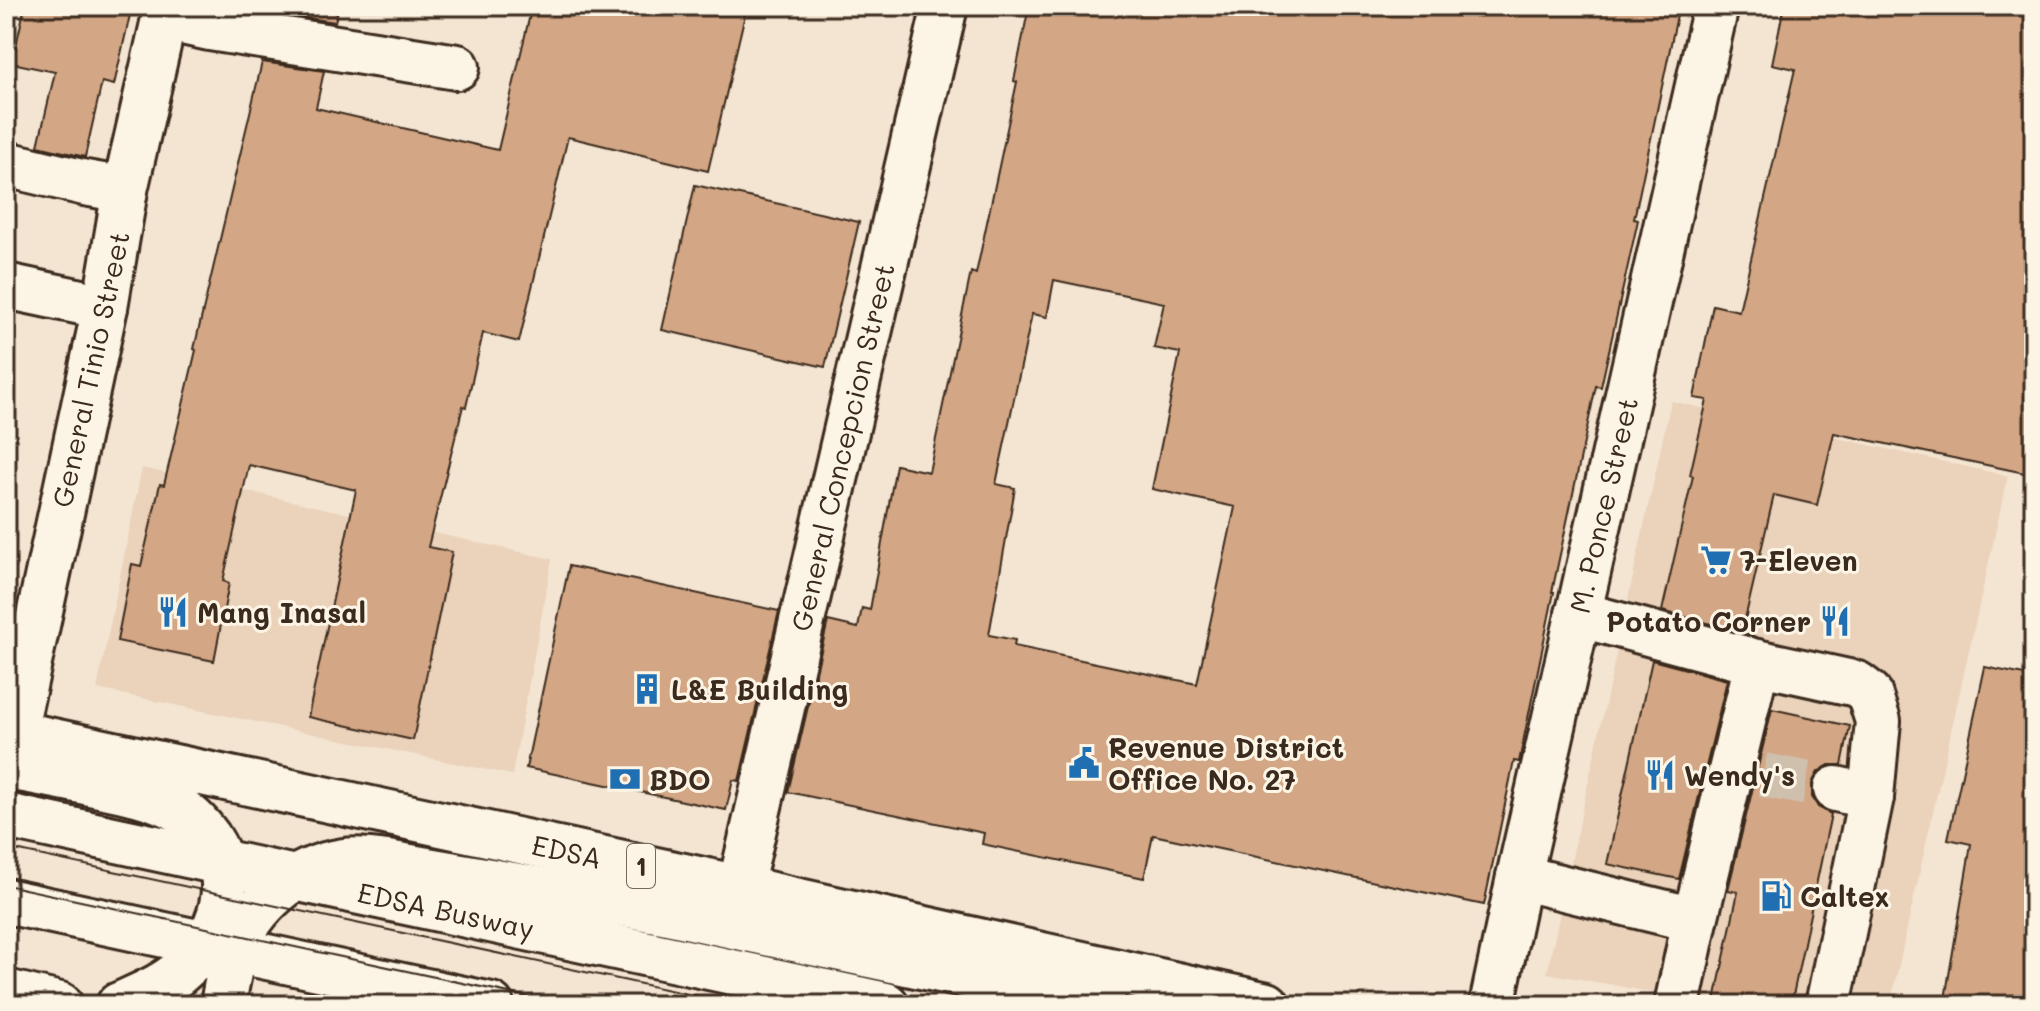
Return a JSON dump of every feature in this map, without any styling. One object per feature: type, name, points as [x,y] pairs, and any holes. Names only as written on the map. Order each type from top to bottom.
[{"type":"main road","name":"General Concepcion Street","points":[[740,888],[945,6]]},
{"type":"main road","name":"M. Ponce Street","points":[[1492,1005],[1716,6]]},
{"type":"main road","points":[[166,12],[210,28],[457,67]]},
{"type":"main road","name":"General Tinio Street","points":[[9,743],[105,307],[125,190],[166,12]]},
{"type":"main road","points":[[6,164],[125,190]]},
{"type":"main road","points":[[6,286],[105,307]]},
{"type":"main road","points":[[1578,614],[1756,662],[1857,684],[1869,693],[1878,721],[1854,793],[1828,1005]]},
{"type":"main road","points":[[1683,1004],[1695,920],[1748,772],[1756,662]]},
{"type":"main road","name":"EDSA","points":[[9,743],[740,888],[1267,1005]]},
{"type":"main road","points":[[9,743],[180,810],[202,827],[222,862],[223,1005]]},
{"type":"main road","name":"EDSA Busway","points":[[6,816],[886,1005]]},
{"type":"main road","points":[[119,1005],[147,993],[189,964],[243,934],[263,904],[280,887],[321,866],[357,860],[663,911],[1104,1005]]},
{"type":"main road","points":[[1519,877],[1695,920]]},
{"type":"main road","points":[[6,901],[491,1005]]},
{"type":"main road","points":[[6,992],[60,1005]]},
{"type":"shaded area","points":[[1671,401],[2008,476],[1890,1005],[1703,1005],[1547,973]]},
{"type":"shaded area","points":[[142,468],[552,559],[512,775],[97,689]]},
{"type":"building","points":[[25,6],[132,6],[114,85],[102,82],[85,157],[38,146],[55,72],[12,63]]},
{"type":"building","points":[[275,6],[339,6],[335,22],[274,13]]},
{"type":"building","points":[[532,6],[747,6],[708,171],[568,137],[519,342],[483,333],[466,407],[463,406],[428,547],[452,552],[413,740],[308,717],[356,490],[249,465],[223,581],[229,583],[214,661],[117,641],[132,564],[141,566],[160,484],[164,485],[262,62],[324,71],[316,108],[498,150]]},
{"type":"building","points":[[1029,6],[1679,6],[1634,219],[1638,220],[1601,387],[1596,386],[1519,762],[1514,761],[1484,905],[1153,835],[1144,878],[982,844],[984,833],[788,792],[828,621],[858,628],[862,608],[870,610],[896,465],[929,472],[971,272],[976,274],[1017,82],[1014,81]],"holes":[[[1054,280],[1164,303],[1154,348],[1180,353],[1152,489],[1235,507],[1197,684],[1014,646],[1015,640],[989,635],[1015,488],[996,484],[1032,314],[1047,317]]]},
{"type":"building","points":[[1784,6],[2034,6],[2034,475],[1834,433],[1817,505],[1774,495],[1742,632],[1662,611],[1707,400],[1694,398],[1713,305],[1739,311],[1795,69],[1772,64]]},
{"type":"building","points":[[695,185],[859,222],[825,367],[662,330]]},
{"type":"building","name":"L&E Building","points":[[569,566],[779,611],[739,781],[733,780],[726,810],[526,768]]},
{"type":"building","name":"Wendy's","points":[[1652,660],[1727,680],[1679,879],[1607,864]]},
{"type":"building","points":[[1985,667],[2034,677],[2034,1005],[1944,1005],[1971,844],[1948,839]]},
{"type":"building","name":"Caltex","points":[[1772,709],[1850,726],[1842,765],[1829,765],[1818,772],[1812,784],[1812,797],[1818,807],[1831,814],[1791,1005],[1714,1005],[1738,892],[1728,890]]},
{"type":"tunnel","points":[[1763,775],[1836,789]]},
{"type":"tram line","points":[[6,848],[739,1005]]},
{"type":"tram line","points":[[6,885],[565,1005]]},
{"type":"place","name":"7-Eleven","points":[[1716,560]]},
{"type":"place","name":"Mang Inasal","points":[[173,612]]},
{"type":"place","name":"Potato Corner","points":[[1835,621]]},
{"type":"place","name":"L&E Building","points":[[647,689]]},
{"type":"place","name":"Revenue District Office No. 27","points":[[1084,763]]},
{"type":"place","name":"Wendy's","points":[[1660,775]]},
{"type":"place","name":"BDO","points":[[625,779]]},
{"type":"place","name":"Caltex","points":[[1776,896]]}]
